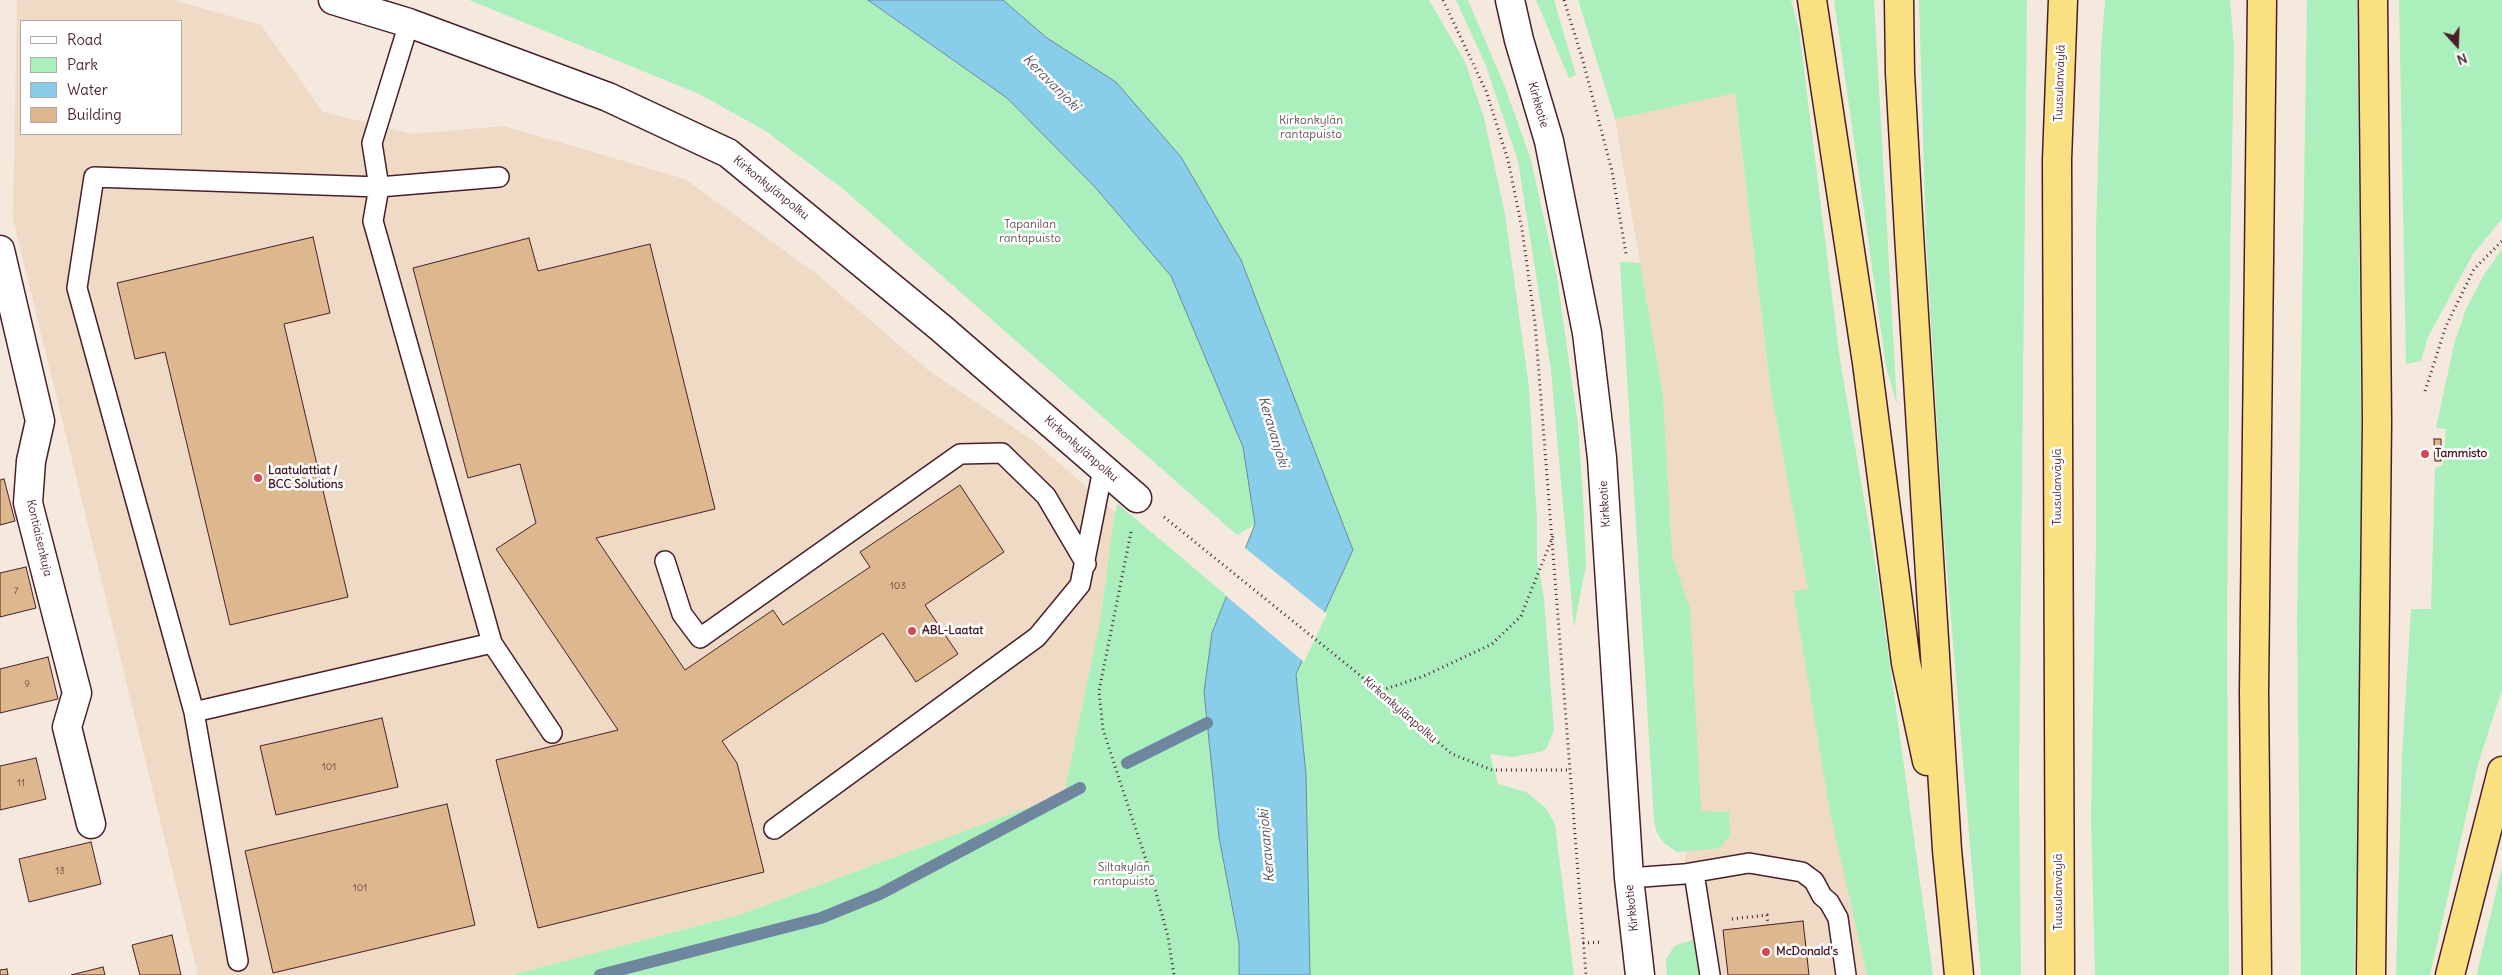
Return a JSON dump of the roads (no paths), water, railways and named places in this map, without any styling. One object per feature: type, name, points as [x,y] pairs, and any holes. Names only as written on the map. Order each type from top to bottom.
[{"type":"highway","points":[[1812,0],[1867,363],[1906,663],[1946,850]]},
{"type":"highway","points":[[1900,0],[1900,73],[1946,850],[1959,975]]},
{"type":"highway","name":"Tuusulanväylä","points":[[2060,975],[2057,160],[2063,0]]},
{"type":"highway","points":[[2256,975],[2254,692],[2262,0]]},
{"type":"highway","points":[[2371,975],[2377,420],[2372,0]]},
{"type":"highway","points":[[2450,975],[2502,771]]},
{"type":"street","name":"Kirkonkylänpolku","points":[[333,0],[409,23],[608,98],[728,154],[941,328],[1137,498]]},
{"type":"street","name":"Kirkkotie","points":[[1498,0],[1519,40]]},
{"type":"street","name":"Kirkkotie","points":[[1510,0],[1519,40],[1548,141],[1587,333],[1602,458],[1629,878],[1640,975]]},
{"type":"street","name":"Kontiaisenkuja","points":[[0,250],[40,421],[31,461],[28,503],[77,693],[66,727],[92,824]]},
{"type":"lane","points":[[409,23],[372,143],[379,187],[373,221],[492,643],[552,733]]},
{"type":"lane","points":[[238,961],[194,712],[77,288],[94,177],[379,187],[499,177]]},
{"type":"lane","points":[[665,561],[682,614],[700,638],[960,454],[1002,453],[1046,496],[1086,564]]},
{"type":"lane","points":[[774,829],[1037,637],[1080,585],[1086,564],[1103,469]]},
{"type":"lane","points":[[194,712],[492,643]]},
{"type":"lane","points":[[1629,878],[1694,873],[1748,863],[1802,872],[1814,881],[1838,918],[1846,975]]},
{"type":"lane","points":[[1694,873],[1710,975]]},
{"type":"water","name":"Keravanjoki","points":[[868,0],[1003,0],[1047,38],[1116,82],[1181,157],[1241,260],[1353,550],[1296,674],[1306,774],[1310,975],[1239,975],[1239,943],[1219,837],[1204,692],[1212,633],[1255,524],[1243,447],[1171,276],[1094,186],[1007,98]]},
{"type":"waterway","points":[[1127,763],[1207,723]]},
{"type":"waterway","points":[[600,975],[821,918],[880,894],[1080,788]]},
{"type":"place","name":"Tammisto","points":[[2425,454]]},
{"type":"place","name":"Laatulattiat / BCC Solutions","points":[[258,478]]},
{"type":"place","name":"ABL-Laatat","points":[[912,631]]},
{"type":"place","name":"McDonald's","points":[[1766,952]]},
{"type":"park label","name":"Kirkonkylän rantapuisto","points":[[1311,128]]},
{"type":"park label","name":"Tapanilan rantapuisto","points":[[1030,232]]},
{"type":"park label","name":"Siltakylän rantapuisto","points":[[1124,875]]}]
